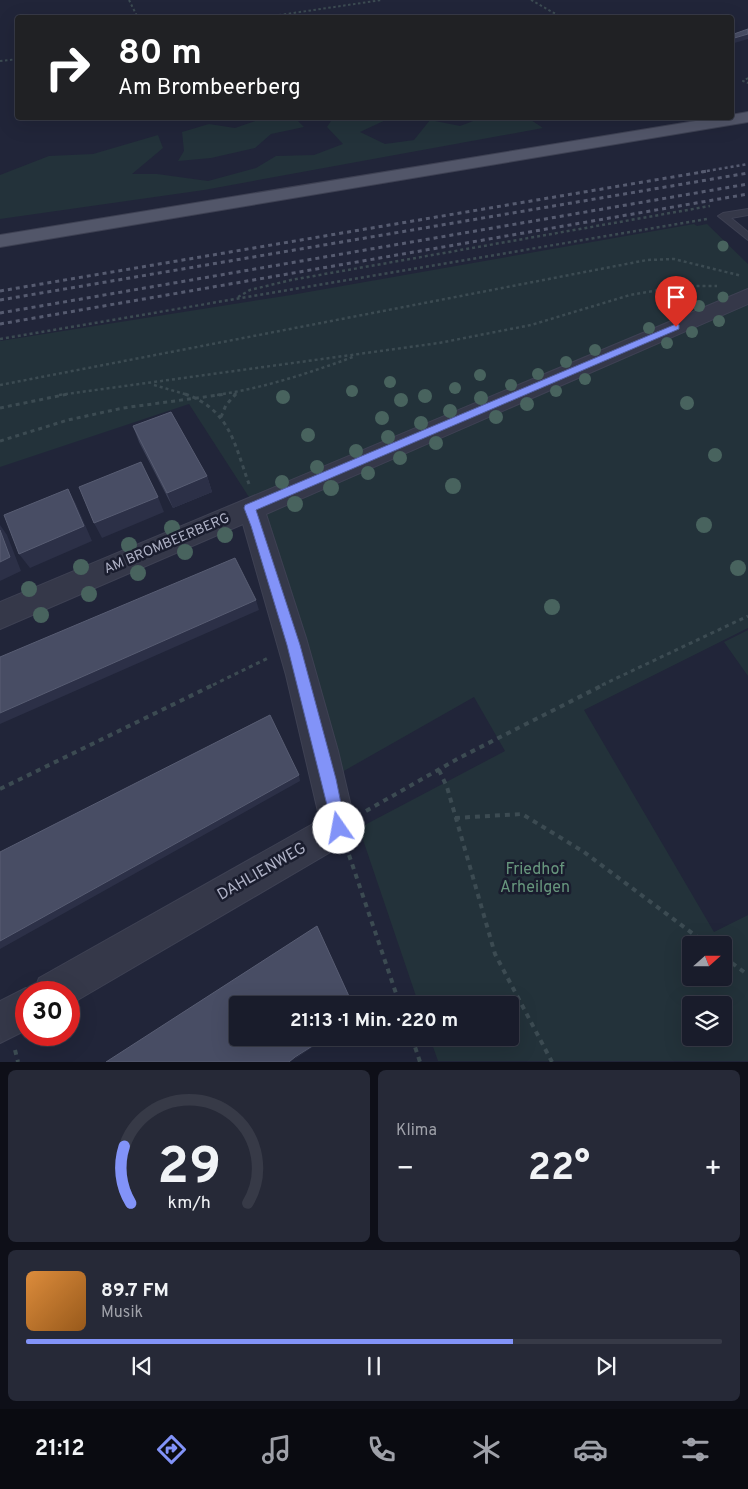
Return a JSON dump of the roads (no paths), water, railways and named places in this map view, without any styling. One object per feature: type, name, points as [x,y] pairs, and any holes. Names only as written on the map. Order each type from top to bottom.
[{"type":"main road","points":[[734,119],[748,117]]},
{"type":"main road","points":[[0,241],[730,120]]},
{"type":"street","name":"AM BROMBEERBERG","points":[[0,616],[250,498],[744,285]]},
{"type":"street","name":"DAHLIENWEG","points":[[72,981],[339,828],[329,779],[294,645],[250,498]]},
{"type":"street","points":[[0,1023],[15,1014]]},
{"type":"lane","points":[[748,212],[723,216],[748,237]]},
{"type":"railway","points":[[701,172],[748,164]]},
{"type":"railway","points":[[0,291],[708,171]]},
{"type":"railway","points":[[0,300],[748,173]]},
{"type":"railway","points":[[0,313],[748,184]]},
{"type":"railway","points":[[0,324],[748,194]]},
{"type":"park label","name":"Friedhof Arheilgen","points":[[535,879]]}]
